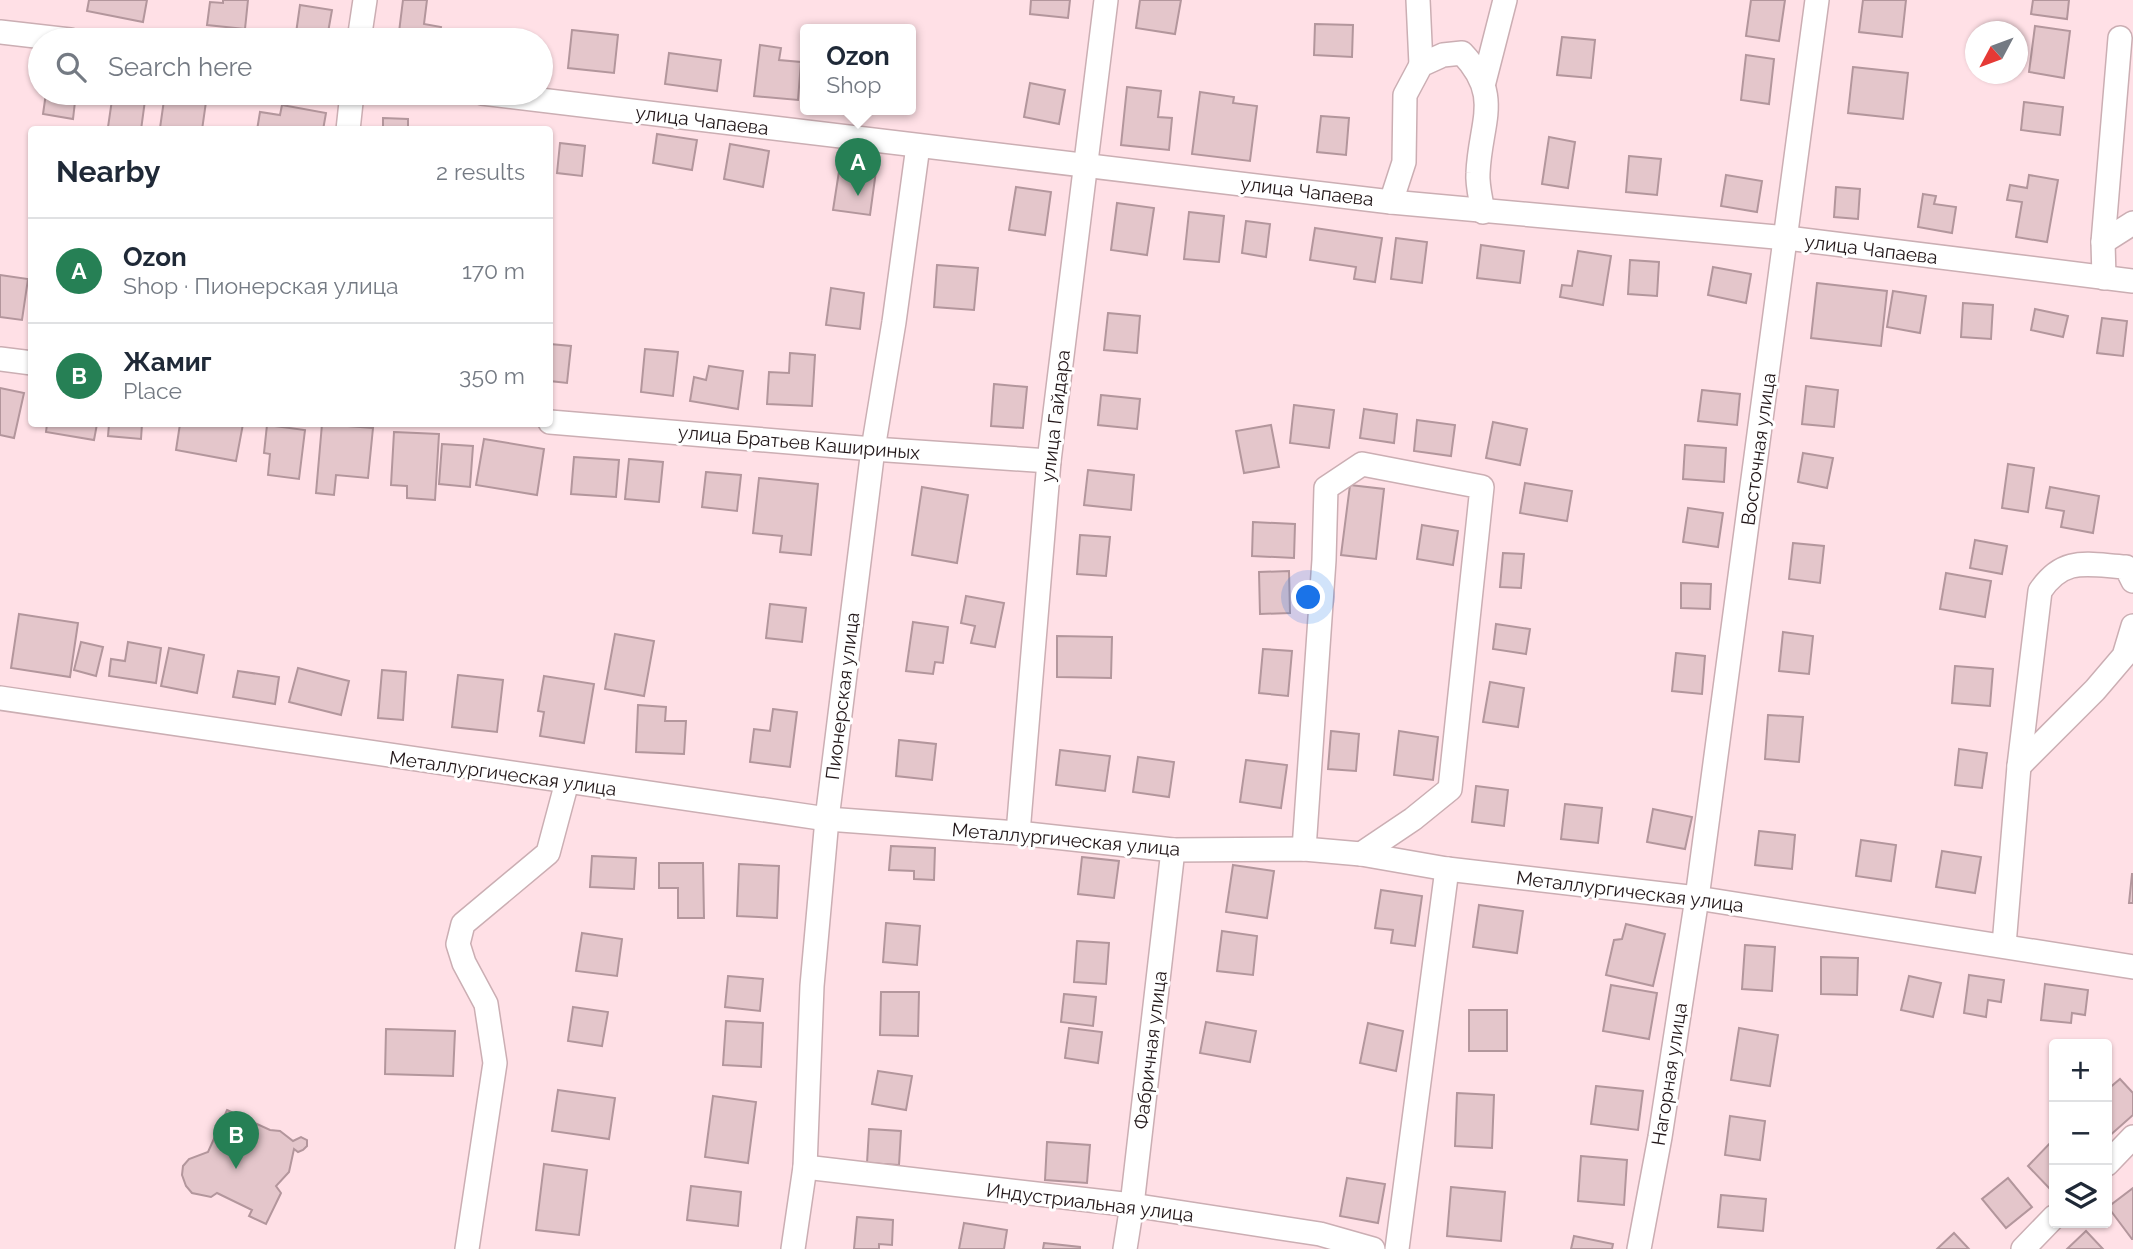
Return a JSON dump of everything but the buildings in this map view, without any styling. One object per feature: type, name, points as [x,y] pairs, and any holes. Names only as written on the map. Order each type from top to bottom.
[{"type":"street","points":[[361,28],[365,0]]},
{"type":"street","name":"улица Гайдара","points":[[1018,833],[1049,461],[1106,0]]},
{"type":"street","points":[[1391,202],[1404,162],[1405,95],[1421,65],[1418,0]]},
{"type":"street","points":[[1483,212],[1478,174],[1487,104],[1484,82],[1505,0]]},
{"type":"street","name":"Восточная улица","points":[[1697,898],[1817,0]]},
{"type":"street","points":[[0,32],[28,35]]},
{"type":"street","points":[[2104,278],[2103,242],[2120,38]]},
{"type":"street","points":[[1421,65],[1443,55],[1462,53],[1474,65],[1484,82]]},
{"type":"street","name":"улица Чапаева","points":[[553,102],[1391,202],[1787,238],[2133,281]]},
{"type":"street","points":[[348,126],[351,105]]},
{"type":"street","name":"Пионерская улица","points":[[793,1249],[805,1167],[811,986],[827,819],[873,449],[894,322],[918,146]]},
{"type":"street","points":[[2103,242],[2133,223]]},
{"type":"street","points":[[0,359],[28,362]]},
{"type":"street","name":"улица Братьев Кашириных","points":[[553,422],[1049,461]]},
{"type":"street","points":[[1304,849],[1324,561],[1326,488],[1362,464],[1482,487],[1450,789],[1413,819],[1361,854]]},
{"type":"street","points":[[2004,945],[2019,766],[2040,591],[2050,576],[2073,564],[2126,567],[2133,581]]},
{"type":"street","points":[[2019,766],[2095,690],[2124,656],[2133,626]]},
{"type":"street","name":"Металлургическая улица","points":[[0,698],[827,819],[1018,833],[1173,850],[1304,849],[1361,854],[1447,869],[1697,898],[2133,967]]},
{"type":"street","points":[[467,1249],[495,1063],[486,1004],[464,963],[458,944],[463,924],[548,853],[567,782]]},
{"type":"street","name":"Фабричная улица","points":[[1125,1249],[1173,850]]},
{"type":"street","points":[[1397,1249],[1447,869]]},
{"type":"street","name":"Нагорная улица","points":[[1639,1249],[1660,1137],[1697,898]]},
{"type":"street","points":[[2112,1159],[2133,1137]]},
{"type":"street","name":"Индустриальная улица","points":[[805,1167],[1132,1205],[1320,1234],[1373,1249]]},
{"type":"street","points":[[2024,1249],[2049,1222]]},
{"type":"place","name":"Ozon","points":[[858,196]]},
{"type":"place","name":"Жамиг","points":[[236,1169]]}]
